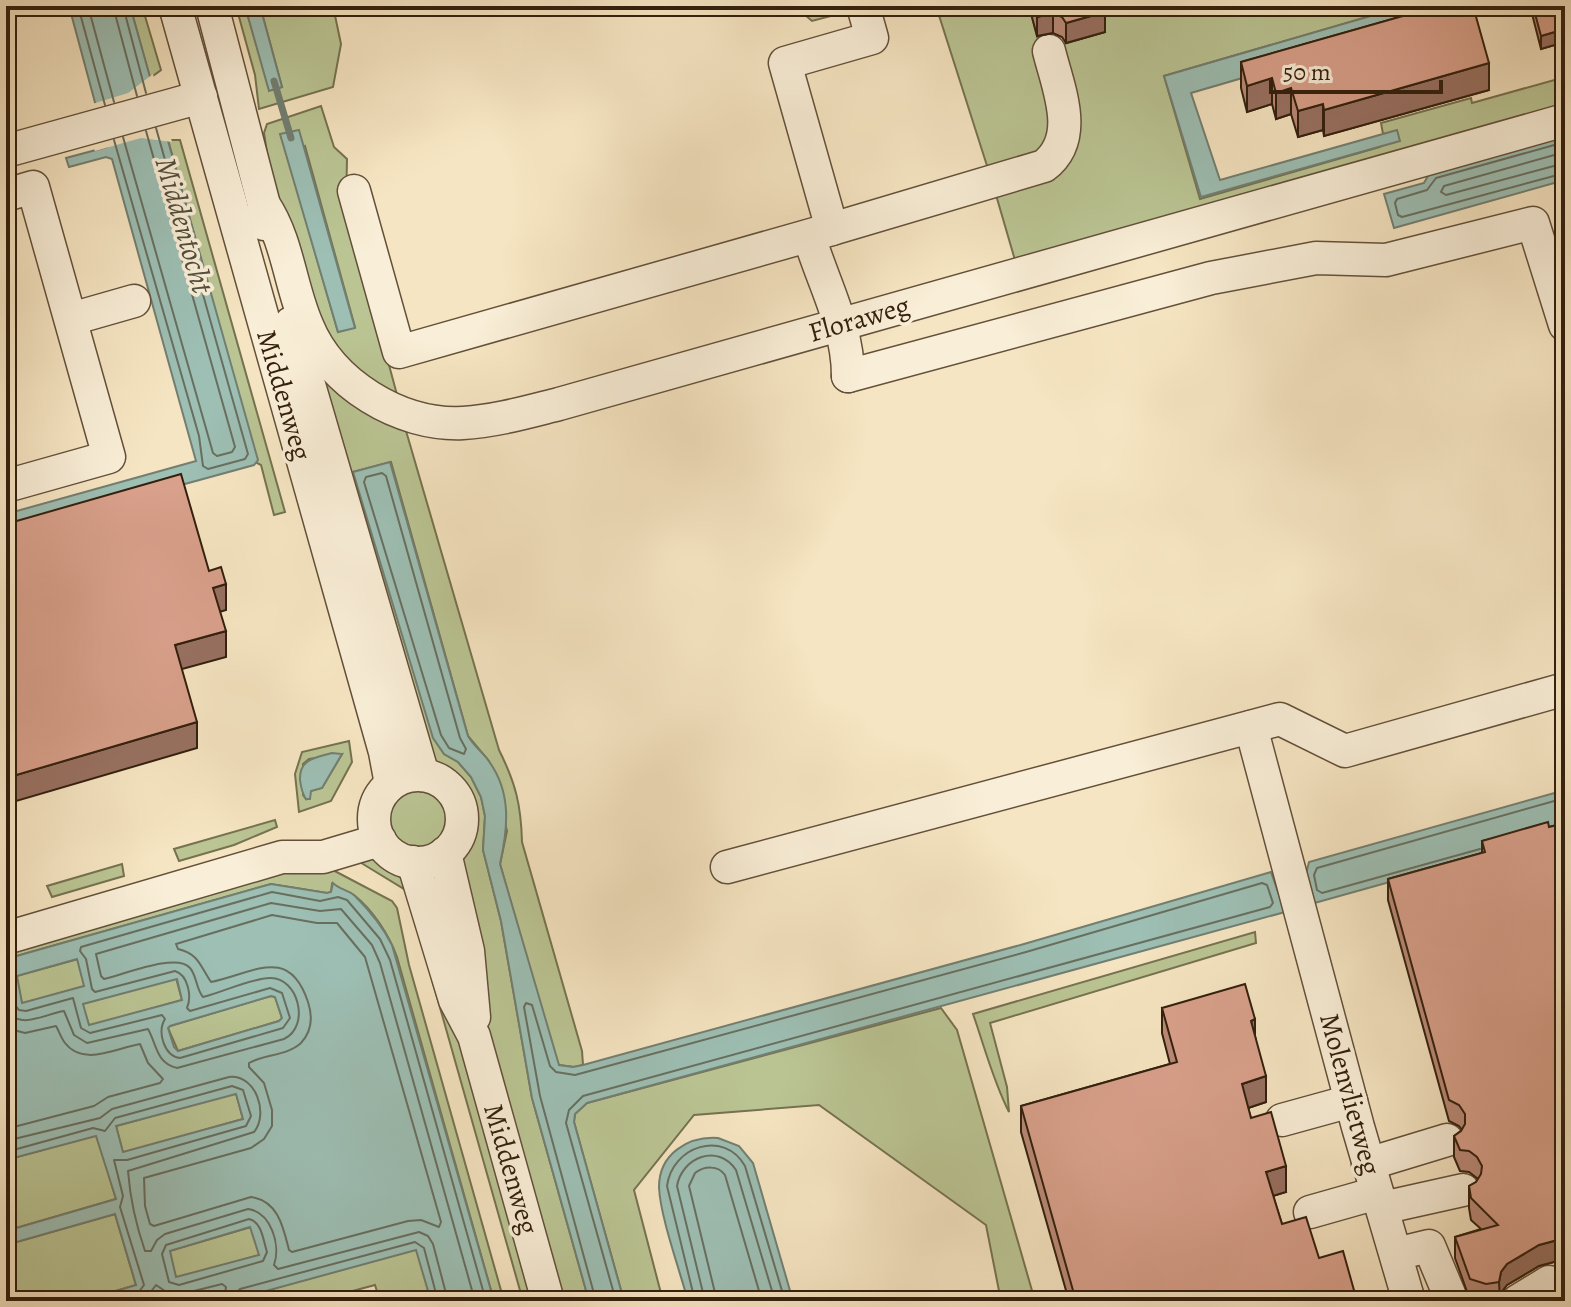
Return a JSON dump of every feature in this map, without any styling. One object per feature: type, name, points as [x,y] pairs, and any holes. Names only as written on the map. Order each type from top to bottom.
[{"type":"street","name":"Middenweg","points":[[175,6],[391,784]]},
{"type":"street","name":"Middenweg","points":[[212,6],[264,205],[264,227],[423,775]]},
{"type":"street","points":[[863,6],[872,38],[785,63],[820,233],[820,274],[814,291],[832,326],[833,360],[848,376],[1211,278],[1316,258],[1386,260],[1533,223],[1565,325]]},
{"type":"street","points":[[354,191],[399,352],[1044,166],[1052,160],[1065,136],[1065,122],[1049,51]]},
{"type":"street","points":[[6,151],[201,97]]},
{"type":"street","name":"Floraweg","points":[[264,205],[276,223],[307,326],[327,360],[367,395],[389,407],[422,418],[460,423],[496,419],[559,404],[1565,120]]},
{"type":"street","points":[[6,195],[33,187],[109,457],[6,486]]},
{"type":"street","points":[[71,319],[134,301]]},
{"type":"street","points":[[727,867],[1280,719],[1345,751],[1565,689]]},
{"type":"street","name":"Molenvlietweg","points":[[1251,727],[1351,1101],[1409,1301]]},
{"type":"street","points":[[412,775],[423,775],[444,783],[458,801],[462,824],[453,845],[445,853],[430,861],[413,862],[394,855],[377,829],[379,799],[391,784],[412,775]]},
{"type":"street","points":[[6,938],[282,857],[316,836],[377,829]]},
{"type":"street","name":"Middenweg","points":[[445,853],[468,951],[474,995],[474,1036]]},
{"type":"street","name":"Middenweg","points":[[413,862],[455,1000],[474,1036],[548,1301]]},
{"type":"street","points":[[1282,1120],[1351,1101]]},
{"type":"street","points":[[1310,1212],[1376,1188],[1447,1140]]},
{"type":"street","points":[[1376,1188],[1463,1190]]},
{"type":"street","points":[[1396,1254],[1429,1246],[1452,1301]]},
{"type":"street","points":[[1518,1301],[1549,1282],[1565,1287]]},
{"type":"green space","points":[[130,6],[142,6],[161,70],[150,78]]},
{"type":"green space","points":[[236,6],[245,6],[270,90],[282,87],[260,6],[333,6],[341,44],[333,87],[259,109],[255,75]]},
{"type":"green space","points":[[802,6],[846,6],[846,12],[812,21],[805,15]]},
{"type":"green space","points":[[936,6],[1029,6],[1041,50],[1052,149],[989,172]]},
{"type":"green space","points":[[1098,6],[1405,6],[1164,76],[1200,199],[1380,147],[1391,133],[1383,134],[1381,123],[1471,98],[1472,103],[1565,77],[1565,107],[1017,267],[994,188],[1055,165],[1053,47],[1105,32]]},
{"type":"green space","points":[[321,106],[334,147],[347,159],[346,206],[399,402],[376,390],[316,324],[270,172],[264,133],[267,124]],"holes":[[[305,146],[355,327],[338,332],[287,155]]]},
{"type":"green space","points":[[168,140],[180,140],[285,512],[274,515],[261,465],[257,463]]},
{"type":"green space","points":[[304,338],[404,424],[499,750],[513,784],[519,806],[522,842],[582,1051],[583,1065],[559,1065],[556,1061],[500,864],[507,831],[489,761],[468,736],[391,462],[353,472],[434,738],[444,754],[458,762],[471,777],[481,797],[485,816],[483,850],[501,921],[532,1098],[589,1301],[558,1301],[499,1088],[469,925],[458,859],[472,831],[471,803],[458,780],[435,763]]},
{"type":"green space","points":[[349,741],[352,762],[331,801],[299,812],[295,774],[302,752]],"holes":[[[342,754],[322,788],[310,791],[306,799],[303,795],[303,764],[309,759]]]},
{"type":"green space","points":[[418,791],[438,799],[446,819],[438,839],[418,847],[398,839],[390,819],[398,799]]},
{"type":"green space","points":[[275,820],[277,827],[234,845],[179,861],[174,849]]},
{"type":"green space","points":[[374,857],[403,875],[447,993],[535,1301],[523,1301],[407,891],[358,861]]},
{"type":"green space","points":[[122,864],[124,876],[52,897],[47,886]]},
{"type":"green space","points":[[329,868],[392,901],[397,908],[409,965],[504,1301],[494,1301],[397,957],[380,923],[354,895],[332,884],[331,892],[327,893],[271,884],[6,959],[6,949],[278,873]]},
{"type":"green space","points":[[1255,932],[1256,943],[990,1023],[1007,1087],[1009,1112],[993,1076],[973,1014]]},
{"type":"green space","points":[[78,959],[85,986],[22,1004],[16,976]]},
{"type":"green space","points":[[176,978],[182,1000],[89,1026],[82,1004]]},
{"type":"green space","points":[[275,997],[282,1018],[279,1021],[178,1051],[168,1028],[170,1026]]},
{"type":"green space","points":[[941,1008],[957,1030],[1035,1301],[1001,1301],[986,1225],[819,1105],[694,1115],[634,1190],[663,1301],[624,1301],[574,1122],[575,1114],[587,1103]]},
{"type":"green space","points":[[236,1093],[243,1119],[123,1153],[116,1126]]},
{"type":"green space","points":[[97,1135],[116,1199],[6,1231],[6,1160]]},
{"type":"green space","points":[[115,1214],[136,1285],[82,1301],[6,1301],[6,1245]]},
{"type":"green space","points":[[251,1227],[260,1255],[176,1278],[169,1251]]},
{"type":"green space","points":[[417,1249],[431,1301],[380,1301],[375,1285],[315,1301],[229,1301]]},
{"type":"water","name":"Middentocht","points":[[69,6],[130,6],[258,460],[254,465],[6,533],[6,514],[196,461],[112,159],[106,157],[69,167],[66,158],[107,147]]},
{"type":"water","points":[[245,6],[260,6],[282,87],[269,91]]},
{"type":"water","points":[[1405,6],[1448,6],[1452,17],[1191,93],[1220,180],[1397,130],[1400,141],[1201,197],[1164,76]]},
{"type":"water","points":[[299,130],[355,328],[338,332],[280,134]]},
{"type":"water","points":[[1565,133],[1565,180],[1394,228],[1384,194],[1424,183],[1430,172]]},
{"type":"water","points":[[390,462],[468,736],[488,760],[501,785],[506,824],[500,864],[559,1065],[583,1065],[1024,944],[1271,872],[1285,912],[587,1103],[575,1114],[574,1122],[624,1301],[589,1301],[532,1098],[501,921],[483,850],[485,816],[481,797],[471,777],[458,762],[444,754],[433,738],[353,472]]},
{"type":"water","points":[[332,753],[342,754],[322,788],[311,791],[310,799],[306,799],[300,780],[302,768],[309,760]]},
{"type":"water","points":[[1565,790],[1565,833],[1311,904],[1306,874],[1309,862]]},
{"type":"water","points":[[333,883],[355,896],[392,945],[494,1301],[431,1301],[416,1250],[229,1301],[82,1301],[136,1285],[115,1214],[6,1245],[6,1231],[116,1199],[96,1136],[6,1160],[6,959],[271,884],[331,892]],"holes":[[[77,959],[84,986],[22,1003],[17,976]],[[177,979],[182,1000],[89,1025],[83,1004]],[[271,996],[275,997],[282,1018],[178,1051],[174,1047],[170,1026]],[[236,1094],[243,1119],[123,1152],[116,1126]],[[250,1227],[259,1255],[176,1277],[170,1251]]]},
{"type":"water","points":[[718,1138],[739,1146],[753,1163],[793,1301],[688,1301],[663,1213],[660,1175],[677,1149],[696,1140]]},
{"type":"pier","points":[[153,74],[172,142],[141,138],[95,151],[93,147],[102,144],[92,104],[128,93]]},
{"type":"building","points":[[1034,6],[1103,6],[1105,12],[1066,23],[1053,13],[1037,17]]},
{"type":"building","points":[[1438,6],[1473,6],[1489,63],[1324,110],[1323,104],[1298,111],[1291,88],[1276,93],[1272,78],[1247,86],[1241,62]]},
{"type":"building","points":[[1533,6],[1565,6],[1565,29],[1541,36]]},
{"type":"building","points":[[181,474],[209,571],[221,567],[226,584],[213,588],[226,631],[175,645],[197,722],[6,778],[6,524]]},
{"type":"building","points":[[1548,822],[1549,827],[1565,823],[1565,1238],[1539,1245],[1507,1264],[1499,1282],[1486,1284],[1470,1279],[1455,1237],[1498,1225],[1471,1198],[1469,1186],[1476,1182],[1482,1166],[1469,1151],[1460,1150],[1454,1136],[1465,1124],[1465,1114],[1459,1105],[1449,1100],[1388,879],[1485,852],[1482,841]]},
{"type":"building","points":[[1245,984],[1266,1076],[1242,1084],[1251,1118],[1271,1112],[1286,1166],[1266,1172],[1282,1224],[1306,1217],[1319,1258],[1343,1251],[1357,1301],[1076,1301],[1021,1106],[1177,1062],[1162,1008]]},
{"type":"waterway","points":[[274,81],[291,138]]}]
